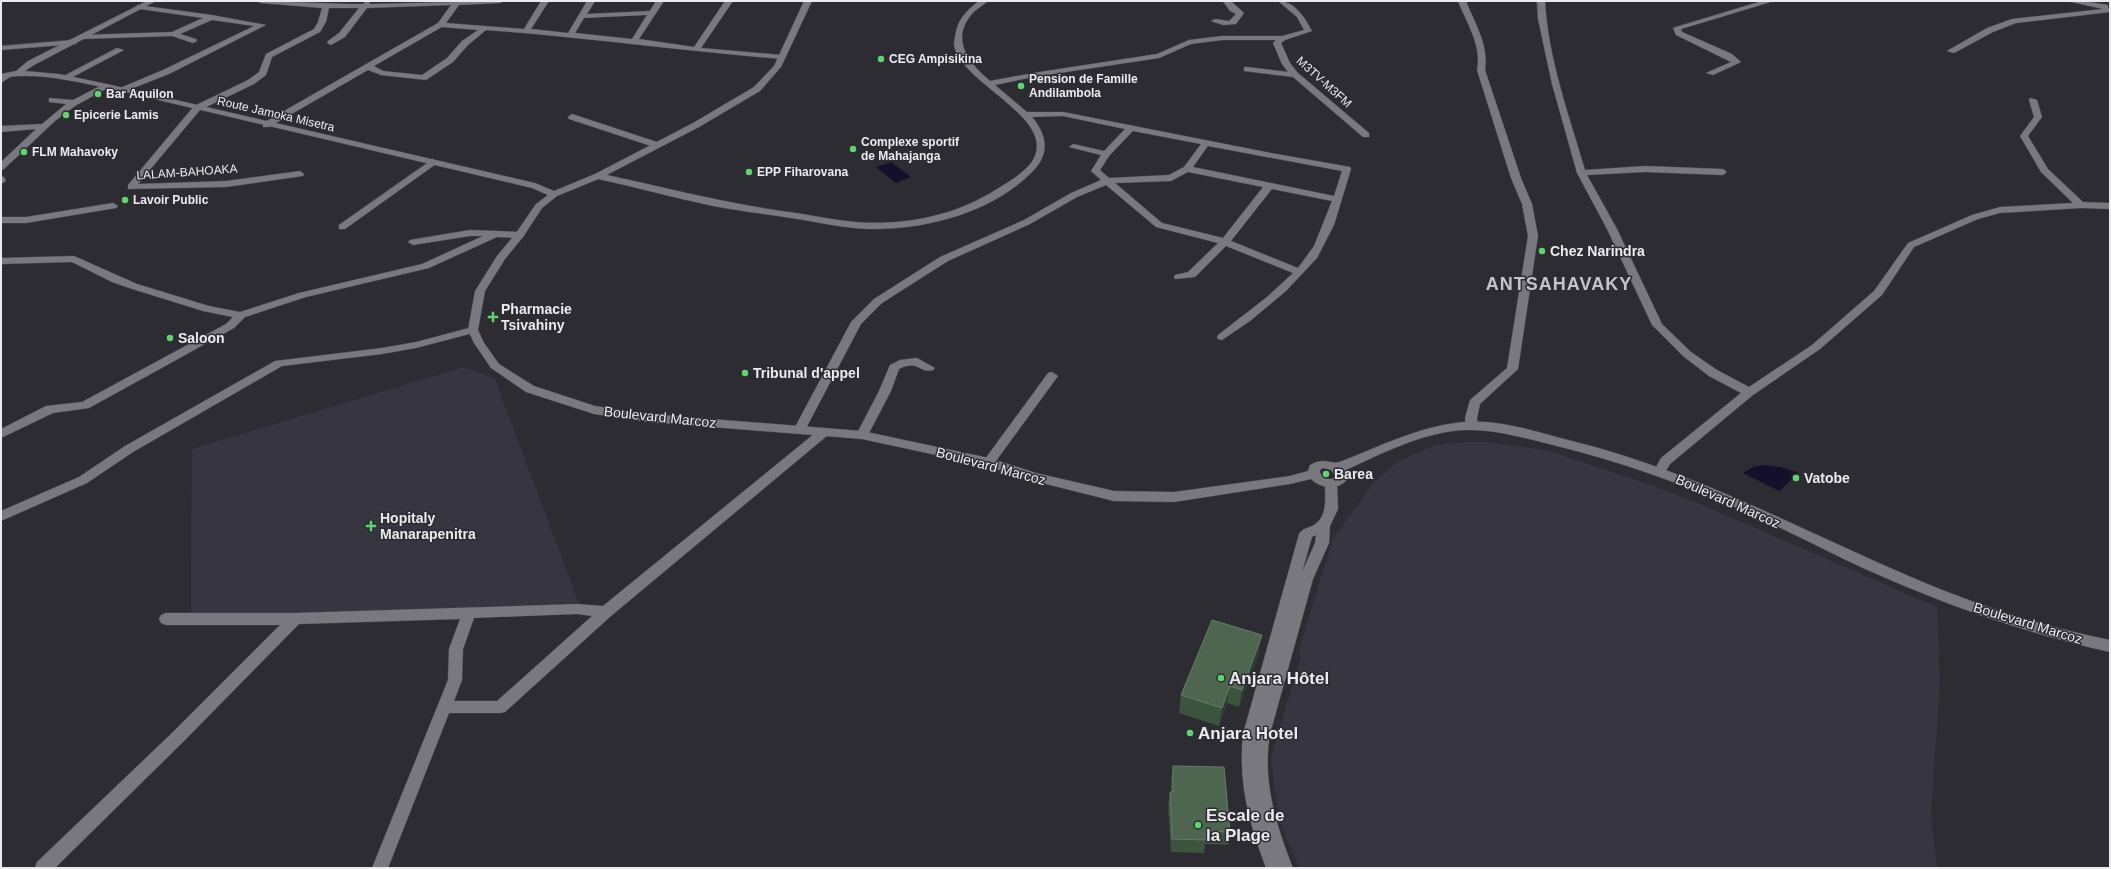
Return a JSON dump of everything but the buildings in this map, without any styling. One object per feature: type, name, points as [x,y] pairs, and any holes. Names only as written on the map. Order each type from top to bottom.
[{"type":"street","points":[[1,81],[5,76],[18,73],[32,63],[152,1]]},
{"type":"street","points":[[261,1],[323,4],[500,1]]},
{"type":"street","points":[[526,31],[545,1]]},
{"type":"street","points":[[570,35],[591,1]]},
{"type":"street","points":[[634,41],[660,1]]},
{"type":"street","points":[[696,50],[729,1]]},
{"type":"street","points":[[1,516],[83,480],[128,448],[279,363],[382,351],[416,345],[473,330],[480,292],[501,258],[520,236],[539,206],[554,194],[598,176],[747,96],[768,78],[782,57],[808,1]]},
{"type":"street","points":[[598,176],[728,206],[855,225],[897,224],[939,217],[981,203],[1020,179],[1039,158],[1041,142],[1034,126],[1026,115],[989,84],[961,55],[958,32],[968,14],[984,1]]},
{"type":"street","points":[[1215,21],[1226,25],[1233,24],[1238,19],[1240,13],[1227,1]]},
{"type":"street","name":"M3TV-M3FM","points":[[1282,1],[1300,16],[1308,31],[1282,38],[1277,43],[1286,64],[1295,75],[1366,135]]},
{"type":"street","points":[[1462,1],[1481,49],[1483,62],[1481,70],[1516,178],[1527,204],[1533,236],[1512,369],[1474,402],[1471,418],[1472,426]]},
{"type":"street","points":[[1541,1],[1542,19],[1556,84],[1581,173],[1612,229],[1657,325],[1687,354],[1713,373],[1749,392]]},
{"type":"street","points":[[1710,73],[1737,62],[1729,56],[1679,33],[1677,28],[1770,1]]},
{"type":"street","points":[[2071,1],[2110,10]]},
{"type":"street","points":[[266,125],[441,25],[458,2]]},
{"type":"street","points":[[197,108],[251,82],[263,73],[268,56],[317,30],[324,16],[323,4]]},
{"type":"street","points":[[331,44],[342,35],[366,4]]},
{"type":"street","points":[[123,90],[185,63],[262,25],[140,7]]},
{"type":"street","points":[[1951,51],[1990,30],[2015,21],[2110,10]]},
{"type":"street","points":[[582,16],[651,13]]},
{"type":"street","points":[[82,37],[173,34],[213,17]]},
{"type":"street","points":[[441,25],[634,41],[696,50],[782,57]]},
{"type":"street","points":[[369,67],[381,73],[423,78],[450,60],[465,43],[485,28]]},
{"type":"street","points":[[173,34],[193,41]]},
{"type":"street","points":[[989,84],[1033,75],[1159,56],[1189,42],[1222,38],[1282,38]]},
{"type":"street","points":[[1,48],[73,42]]},
{"type":"street","points":[[64,78],[120,50]]},
{"type":"street","points":[[1247,69],[1295,75]]},
{"type":"street","name":"Route Jamoka Misetra","points":[[18,73],[64,78],[107,86],[266,125],[527,184],[543,195],[554,194]]},
{"type":"street","points":[[1,166],[45,126],[74,103],[107,86]]},
{"type":"street","points":[[52,100],[74,103]]},
{"type":"street","points":[[2032,100],[2038,117],[2024,136],[2044,170],[2080,205]]},
{"type":"street","name":"LALAM-BAHOAKA","points":[[197,108],[131,188],[226,184],[300,174]]},
{"type":"street","points":[[1026,115],[1064,114],[1206,143],[1347,169],[1330,225],[1313,256],[1300,272],[1222,337]]},
{"type":"street","points":[[572,117],[657,145]]},
{"type":"street","points":[[1,129],[45,126]]},
{"type":"street","points":[[1130,128],[1106,154],[1095,171],[1106,181],[1159,225],[1225,242],[1300,272]]},
{"type":"street","points":[[800,429],[856,322],[878,301],[944,259],[1026,222],[1074,195],[1106,181],[1171,178],[1187,169],[1206,143]]},
{"type":"street","points":[[1073,147],[1106,154]]},
{"type":"street","points":[[342,227],[433,162]]},
{"type":"street","points":[[1187,169],[1337,199]]},
{"type":"street","points":[[1581,173],[1645,169],[1723,172]]},
{"type":"street","points":[[1179,277],[1191,275],[1225,242],[1270,186]]},
{"type":"street","points":[[1660,471],[1665,461],[1749,392],[1816,348],[1878,293],[1911,244],[1975,218],[2000,210],[2080,205],[2110,206]]},
{"type":"street","points":[[1,220],[26,220],[112,206]]},
{"type":"street","points":[[413,242],[470,233],[520,236]]},
{"type":"street","points":[[1,261],[74,259],[122,282],[207,309],[241,314],[303,295],[425,266],[494,235]]},
{"type":"street","points":[[1,434],[50,409],[85,405],[230,326],[241,314]]},
{"type":"street","name":"Boulevard Marcoz","points":[[473,330],[479,343],[495,366],[530,389],[594,410],[649,418],[862,435],[989,462],[1034,477],[1114,496],[1174,497],[1290,480],[1314,474]]},
{"type":"street","points":[[862,435],[885,391],[894,367],[904,362],[917,361],[929,368]]},
{"type":"street","points":[[989,462],[1052,376]]},
{"type":"street","name":"Boulevard Marcoz","points":[[1338,468],[1382,449],[1451,427],[1472,426],[1500,428],[1583,447],[1660,471],[1744,506],[1794,530],[1939,594],[2025,624],[2082,641],[2110,646]]},
{"type":"street","points":[[444,707],[500,708],[606,612],[824,432]]},
{"type":"street","points":[[1321,464],[1329,464],[1338,468],[1342,473],[1342,478],[1338,482],[1331,484],[1317,479],[1314,474],[1314,468],[1321,464]]},
{"type":"street","points":[[1285,868],[1274,841],[1262,798],[1260,752],[1262,734],[1277,686],[1306,579],[1322,543],[1323,526],[1332,509],[1331,484]]},
{"type":"street","points":[[1274,868],[1256,821],[1252,801],[1249,766],[1251,734],[1306,534],[1323,526]]},
{"type":"street","points":[[166,619],[295,619],[578,609],[606,612]]},
{"type":"street","points":[[380,868],[455,680],[456,649],[468,612]]},
{"type":"street","points":[[43,868],[179,736],[295,619]]},
{"type":"shaded area","points":[[891,162],[911,177],[896,183],[876,167]]},
{"type":"shaded area","name":"Hopitaly Manarapenitra","points":[[464,367],[495,379],[579,603],[191,617],[192,449]]},
{"type":"shaded area","points":[[1463,442],[1489,442],[1546,450],[1646,483],[1705,506],[1937,607],[1940,682],[1931,814],[1937,868],[1299,868],[1281,825],[1274,788],[1271,756],[1300,660],[1300,645],[1333,539],[1372,484],[1397,462],[1437,445]]},
{"type":"shaded area","points":[[1764,465],[1781,467],[1799,473],[1779,491],[1743,473],[1753,467]]},
{"type":"place","name":"CEG Ampisikina","points":[[881,59]]},
{"type":"place","name":"Pension de Famille Andilambola","points":[[1021,86]]},
{"type":"place","name":"Bar Aquilon","points":[[98,94]]},
{"type":"place","name":"Epicerie Lamis","points":[[66,115]]},
{"type":"place","name":"Complexe sportif de Mahajanga","points":[[853,149]]},
{"type":"place","name":"FLM Mahavoky","points":[[24,152]]},
{"type":"place","name":"EPP Fiharovana","points":[[749,172]]},
{"type":"place","name":"Lavoir Public","points":[[125,200]]},
{"type":"place","name":"Chez Narindra","points":[[1542,251]]},
{"type":"place","name":"Pharmacie Tsivahiny","points":[[493,317]]},
{"type":"place","name":"Saloon","points":[[170,338]]},
{"type":"place","name":"Tribunal d'appel","points":[[745,373]]},
{"type":"place","name":"Barea","points":[[1326,474]]},
{"type":"place","name":"Vatobe","points":[[1796,478]]},
{"type":"place","name":"Hopitaly Manarapenitra","points":[[371,526]]},
{"type":"place","name":"Anjara Hôtel","points":[[1221,678]]},
{"type":"place","name":"Anjara Hotel","points":[[1190,733]]},
{"type":"place","name":"Escale de la Plage","points":[[1198,825]]},
{"type":"district","name":"ANTSAHAVAKY","points":[[1559,284]]}]
